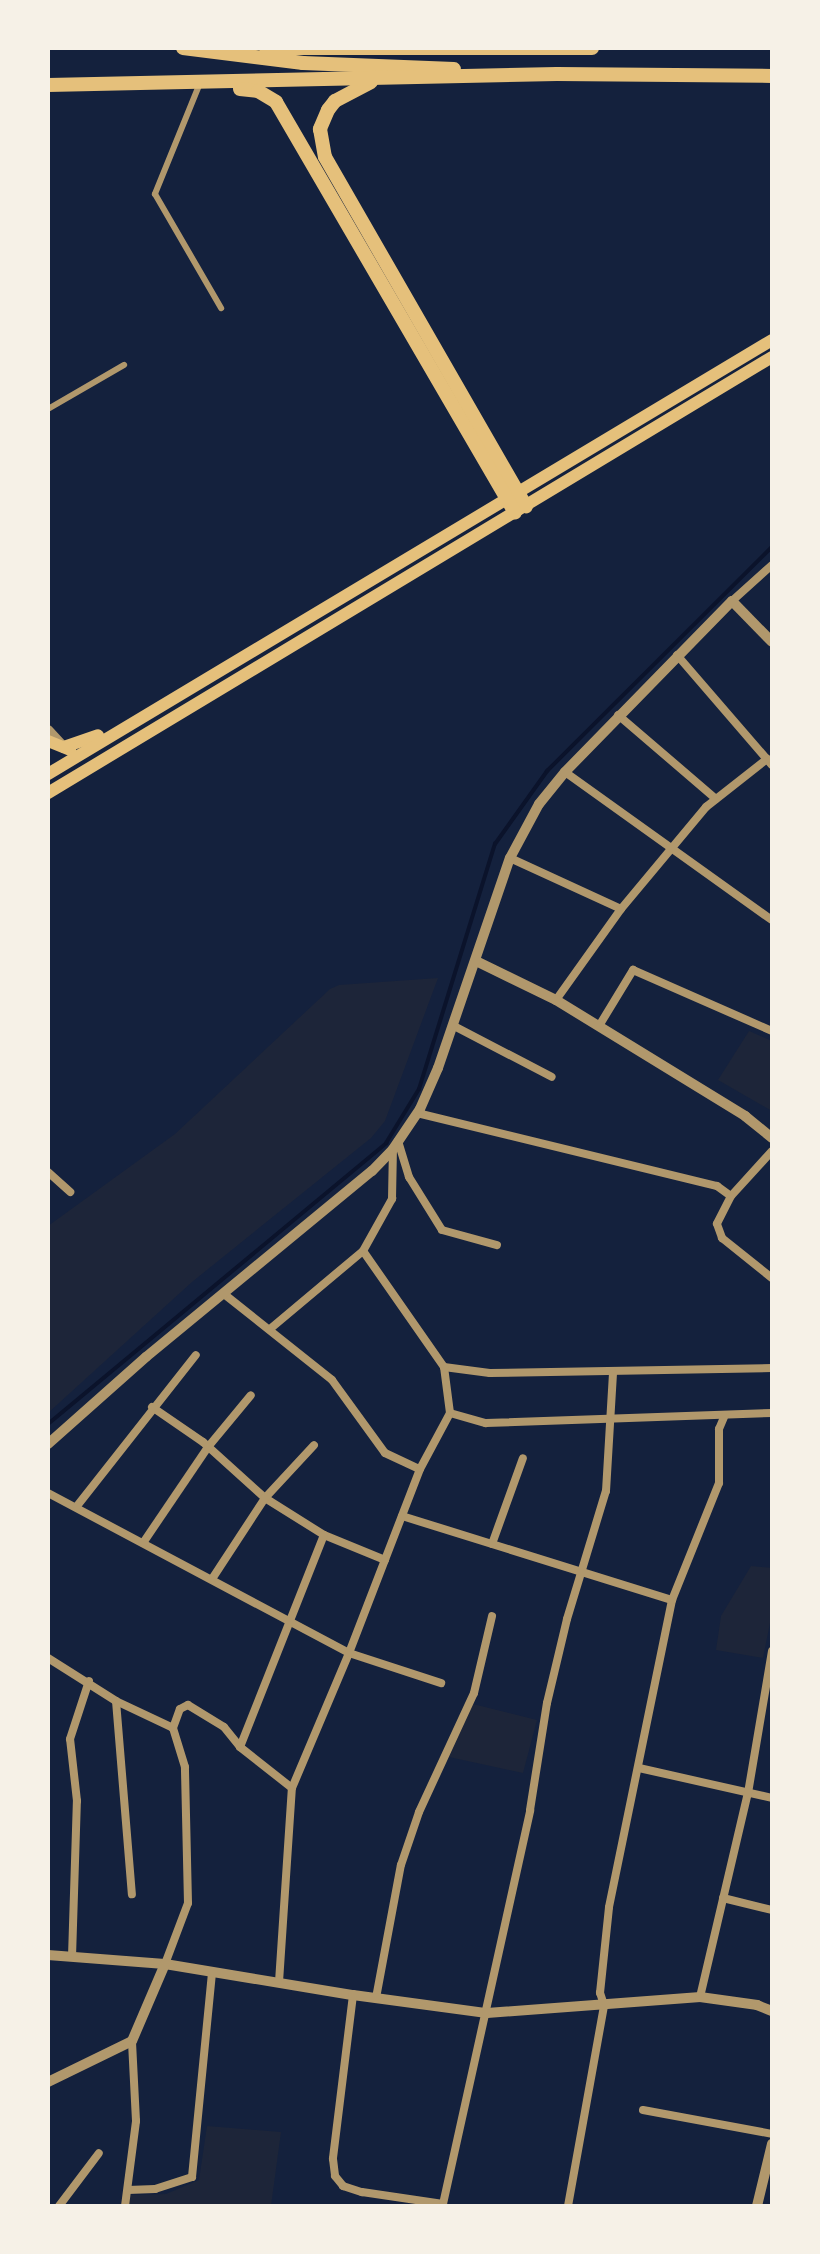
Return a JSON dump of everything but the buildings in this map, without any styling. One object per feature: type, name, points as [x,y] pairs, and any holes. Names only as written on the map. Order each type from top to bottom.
[{"type":"highway","points":[[183,48],[303,63],[557,74],[772,76]]},
{"type":"highway","points":[[266,48],[592,48]]},
{"type":"highway","points":[[48,85],[557,74]]},
{"type":"highway","points":[[376,80],[335,101],[328,110],[320,129],[325,157],[520,509]]},
{"type":"highway","points":[[200,83],[258,91],[276,102],[512,493]]},
{"type":"main road","points":[[48,774],[512,493],[772,340]]},
{"type":"main road","points":[[48,793],[772,357]]},
{"type":"main road","points":[[64,747],[132,723]]},
{"type":"main road","points":[[48,743],[78,755],[82,772]]},
{"type":"main road","points":[[48,743],[65,763],[82,772]]},
{"type":"street","points":[[200,83],[155,194],[221,308]]},
{"type":"street","points":[[48,409],[124,365]]},
{"type":"street","points":[[48,1444],[372,1171],[395,1145],[417,1113],[454,1026],[510,858],[539,804],[618,715],[772,565]]},
{"type":"street","points":[[732,601],[772,642]]},
{"type":"street","points":[[556,1000],[621,909],[670,850],[716,799],[770,762],[677,655]]},
{"type":"street","points":[[618,715],[716,799]]},
{"type":"street","points":[[48,730],[64,747]]},
{"type":"street","points":[[565,772],[772,920]]},
{"type":"street","points":[[510,858],[621,909]]},
{"type":"street","points":[[476,961],[556,1000],[745,1116],[772,1138]]},
{"type":"street","points":[[599,1026],[633,970],[772,1031]]},
{"type":"street","points":[[454,1026],[552,1077]]},
{"type":"street","points":[[417,1113],[717,1186],[731,1196]]},
{"type":"street","points":[[395,1145],[409,1177],[442,1230],[497,1245]]},
{"type":"street","points":[[270,1329],[363,1251],[392,1199],[395,1145]]},
{"type":"street","points":[[772,1151],[731,1196],[717,1224],[722,1238],[772,1278]]},
{"type":"street","points":[[48,1172],[70,1192]]},
{"type":"street","points":[[279,1982],[292,1788],[349,1653],[420,1469],[450,1413],[444,1367],[363,1251]]},
{"type":"street","points":[[224,1294],[332,1380],[371,1428],[385,1453],[420,1469]]},
{"type":"street","points":[[77,1506],[196,1355]]},
{"type":"street","points":[[444,1367],[490,1373],[772,1368]]},
{"type":"street","points":[[353,1995],[333,2159],[335,2176],[343,2186],[362,2192],[421,2204],[443,2204],[487,2013],[501,1928],[530,1810],[547,1703],[606,1491],[613,1373]]},
{"type":"street","points":[[143,1543],[208,1447],[251,1395]]},
{"type":"street","points":[[152,1407],[208,1447],[265,1498],[324,1535],[385,1560]]},
{"type":"street","points":[[450,1413],[486,1423],[772,1413]]},
{"type":"street","points":[[568,2206],[604,2005],[600,1993],[609,1907],[672,1600],[719,1483],[719,1429],[724,1417]]},
{"type":"street","points":[[212,1579],[265,1498],[314,1445]]},
{"type":"street","points":[[492,1544],[523,1458]]},
{"type":"street","points":[[48,1493],[349,1653],[441,1683]]},
{"type":"street","points":[[402,1516],[672,1600]]},
{"type":"street","points":[[240,1747],[324,1535]]},
{"type":"street","points":[[376,1998],[401,1865],[419,1812],[474,1693],[492,1616]]},
{"type":"street","points":[[700,1997],[748,1793],[772,1651]]},
{"type":"street","points":[[48,1658],[89,1681],[116,1701],[173,1728]]},
{"type":"street","points":[[72,1957],[77,1801],[70,1739],[89,1681]]},
{"type":"street","points":[[116,1701],[132,1894]]},
{"type":"street","points":[[125,2206],[136,2121],[132,2041],[188,1903],[185,1767],[173,1728],[180,1709],[188,1705],[224,1727],[240,1747],[292,1788]]},
{"type":"street","points":[[639,1768],[772,1798]]},
{"type":"street","points":[[723,1898],[772,1910]]},
{"type":"street","points":[[48,1955],[165,1964],[487,2013],[700,1997],[757,2005],[772,2011]]},
{"type":"street","points":[[128,2190],[155,2189],[192,2177],[212,1972]]},
{"type":"street","points":[[48,2082],[132,2041]]},
{"type":"street","points":[[643,2110],[772,2134]]},
{"type":"street","points":[[757,2206],[772,2144]]},
{"type":"street","points":[[59,2206],[99,2153]]},
{"type":"shaded area","points":[[438,978],[385,1121],[371,1138],[192,1282],[48,1413],[48,1226],[175,1134],[330,989],[339,985]]},
{"type":"shaded area","points":[[749,1031],[772,1041],[772,1111],[718,1080]]},
{"type":"shaded area","points":[[751,1566],[772,1568],[772,1613],[763,1658],[716,1650],[721,1616]]},
{"type":"shaded area","points":[[473,1704],[537,1720],[523,1773],[449,1757]]},
{"type":"shaded area","points":[[207,2126],[281,2132],[271,2206],[126,2206],[128,2195],[166,2194],[199,2180]]},
{"type":"waterway","points":[[48,1424],[386,1143],[419,1089],[495,844],[547,771],[772,547]]}]
